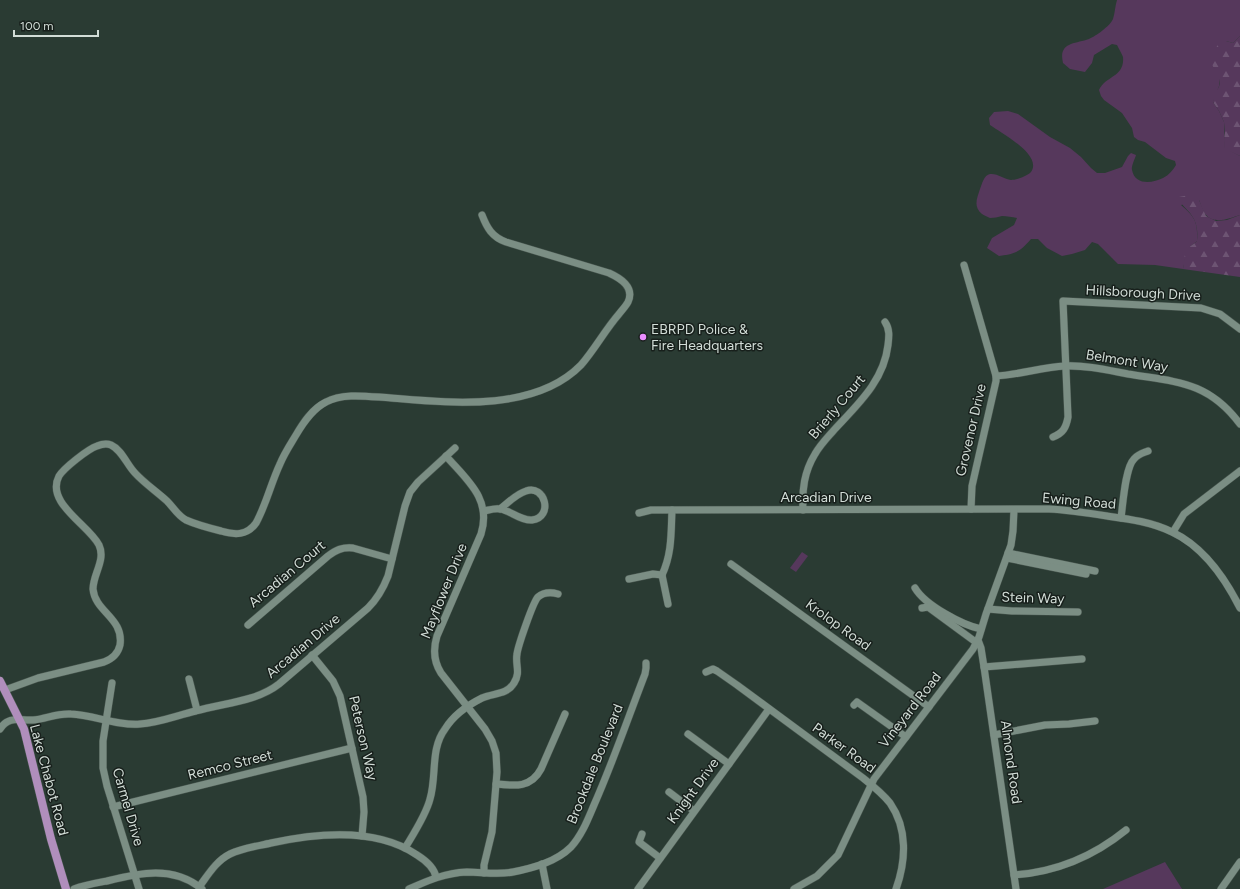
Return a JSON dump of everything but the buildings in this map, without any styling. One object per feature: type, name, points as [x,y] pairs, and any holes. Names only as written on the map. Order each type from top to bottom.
[{"type":"main road","name":"Lake Chabot Road","points":[[0,681],[20,719],[31,755],[51,839],[66,889]]},
{"type":"street","points":[[5,690],[38,678],[104,662],[114,657],[119,649],[120,640],[118,628],[99,604],[94,594],[95,577],[101,558],[99,546],[93,536],[62,504],[57,490],[57,481],[62,472],[94,447],[105,444],[110,444],[115,447],[134,472],[168,502],[183,518],[196,524],[230,534],[241,533],[250,530],[256,523],[280,463],[298,432],[313,412],[328,401],[338,397],[354,396],[432,402],[475,402],[514,398],[531,394],[551,386],[566,377],[580,365],[628,302],[630,296],[627,286],[620,278],[609,273],[497,239],[488,228],[482,215]]},
{"type":"street","name":"Grovenor Drive","points":[[964,265],[996,376],[994,394],[972,486],[971,509]]},
{"type":"street","name":"Hillsborough Drive","points":[[1066,366],[1063,301],[1201,308],[1220,314],[1240,329]]},
{"type":"street","name":"Brierly Court","points":[[803,510],[804,483],[814,456],[822,443],[871,389],[882,369],[887,354],[889,338],[888,327],[885,322]]},
{"type":"street","points":[[1053,437],[1063,431],[1067,422],[1068,409],[1066,366]]},
{"type":"street","name":"Belmont Way","points":[[996,376],[1066,366],[1086,367],[1188,385],[1203,391],[1218,401],[1240,424]]},
{"type":"street","name":"Arcadian Drive","points":[[20,719],[35,720],[66,714],[82,715],[134,725],[146,724],[262,694],[274,687],[368,608],[379,596],[384,586],[410,492],[418,482],[455,448]]},
{"type":"street","points":[[1122,518],[1128,473],[1131,463],[1138,455],[1148,451]]},
{"type":"street","points":[[446,456],[475,490],[484,511],[500,509],[529,520],[534,520],[539,518],[544,511],[545,503],[540,494],[530,490],[522,492],[500,509]]},
{"type":"street","points":[[1173,532],[1184,514],[1240,471]]},
{"type":"street","name":"Arcadian Drive","points":[[639,513],[651,510],[1014,510]]},
{"type":"street","points":[[668,604],[662,575],[669,559],[671,547],[672,510]]},
{"type":"street","points":[[922,608],[928,607],[977,641],[1007,555],[1013,531],[1014,510]]},
{"type":"street","name":"Ewing Road","points":[[1014,510],[1063,510],[1122,518],[1152,524],[1173,532],[1203,554],[1224,580],[1240,608]]},
{"type":"street","name":"Mayflower Drive","points":[[484,511],[484,523],[480,534],[435,644],[435,659],[438,669],[481,722],[492,741],[497,759],[492,832],[484,865],[484,873]]},
{"type":"street","name":"Arcadian Court","points":[[248,625],[328,556],[339,549],[348,547],[392,559]]},
{"type":"street","points":[[1007,555],[1095,571]]},
{"type":"street","points":[[1007,555],[1086,574]]},
{"type":"street","name":"Krolop Road","points":[[731,564],[929,707]]},
{"type":"street","points":[[629,579],[653,574],[662,575]]},
{"type":"street","points":[[915,588],[921,597],[949,616],[966,625],[981,629]]},
{"type":"street","points":[[405,848],[430,800],[435,755],[439,739],[448,724],[468,707],[482,698],[506,691],[513,685],[518,673],[517,653],[534,602],[537,598],[546,593],[552,592],[558,594]]},
{"type":"street","name":"Stein Way","points":[[988,609],[1078,612]]},
{"type":"street","name":"Vineyard Road","points":[[794,889],[817,876],[838,855],[877,774],[970,654],[977,641]]},
{"type":"street","name":"Almond Road","points":[[977,641],[981,648],[1016,889]]},
{"type":"street","name":"Peterson Way","points":[[312,655],[336,686],[343,706],[364,804],[362,836]]},
{"type":"street","points":[[984,668],[1082,659]]},
{"type":"street","name":"Brookdale Boulevard","points":[[409,889],[436,877],[462,873],[511,872],[553,860],[565,852],[576,841],[583,829],[605,780],[645,674],[646,663]]},
{"type":"street","name":"Parker Road","points":[[706,672],[713,669],[717,671],[879,791],[894,809],[902,834],[904,855],[903,866],[896,889]]},
{"type":"street","points":[[189,679],[197,710]]},
{"type":"street","name":"Carmel Drive","points":[[112,684],[102,751],[103,768],[113,807],[139,889]]},
{"type":"street","points":[[854,705],[857,702],[906,737]]},
{"type":"street","name":"Knight Drive","points":[[638,889],[769,709]]},
{"type":"street","points":[[496,784],[522,785],[530,782],[536,777],[565,714]]},
{"type":"street","points":[[0,729],[6,722],[20,719]]},
{"type":"street","points":[[994,735],[1045,725],[1095,721]]},
{"type":"street","points":[[688,734],[729,764]]},
{"type":"street","name":"Remco Street","points":[[113,807],[352,748]]},
{"type":"street","points":[[669,792],[694,811]]},
{"type":"street","points":[[1014,875],[1058,868],[1074,862],[1098,850],[1126,830]]},
{"type":"street","points":[[642,834],[639,842],[660,858]]},
{"type":"street","points":[[74,889],[151,872],[164,873],[184,879],[200,888],[213,868],[221,860],[232,853],[246,848],[304,837],[330,835],[362,836],[388,841],[405,848],[426,862],[433,870],[436,877]]},
{"type":"street","points":[[1221,889],[1240,862]]},
{"type":"street","points":[[542,864],[547,889]]},
{"type":"green space","points":[[1117,0],[1240,0],[1240,36],[1233,43],[1226,41],[1213,66],[1220,76],[1219,86],[1213,102],[1224,122],[1225,148],[1240,156],[1240,215],[1223,220],[1214,220],[1205,214],[1199,200],[1181,205],[1195,220],[1197,229],[1197,241],[1187,250],[1183,269],[1155,265],[1118,264],[1098,244],[1092,242],[1085,250],[1062,256],[1047,248],[1038,239],[1031,239],[1017,252],[999,256],[987,248],[992,238],[1014,225],[1017,218],[1002,216],[990,218],[982,214],[977,208],[976,202],[982,185],[985,178],[990,174],[995,174],[1011,180],[1022,178],[1031,172],[1033,165],[1031,159],[1019,145],[990,125],[989,118],[994,112],[1008,111],[1018,114],[1050,137],[1070,148],[1097,173],[1105,173],[1122,167],[1131,153],[1136,155],[1132,170],[1134,175],[1140,181],[1150,182],[1163,178],[1171,172],[1176,165],[1175,161],[1166,158],[1145,142],[1134,137],[1132,128],[1122,113],[1104,100],[1101,96],[1099,90],[1102,85],[1118,73],[1123,64],[1123,57],[1117,45],[1112,44],[1094,55],[1092,63],[1085,72],[1070,69],[1063,63],[1062,56],[1065,47],[1073,43],[1092,38],[1109,25],[1113,19]]},
{"type":"green space","points":[[1240,36],[1240,156],[1225,149],[1224,122],[1213,102],[1214,93],[1220,84],[1218,75],[1211,63],[1211,59],[1213,52],[1220,41],[1233,43]]},
{"type":"green space","points":[[1189,195],[1199,200],[1206,216],[1216,221],[1227,220],[1240,215],[1240,277],[1183,269],[1188,248],[1197,241],[1196,223],[1182,204],[1179,197]]},
{"type":"green space","points":[[802,552],[808,556],[796,572],[790,568]]},
{"type":"green space","points":[[1165,862],[1182,889],[1103,889]]},
{"type":"place","name":"EBRPD Police & Fire Headquarters","points":[[643,337]]}]
